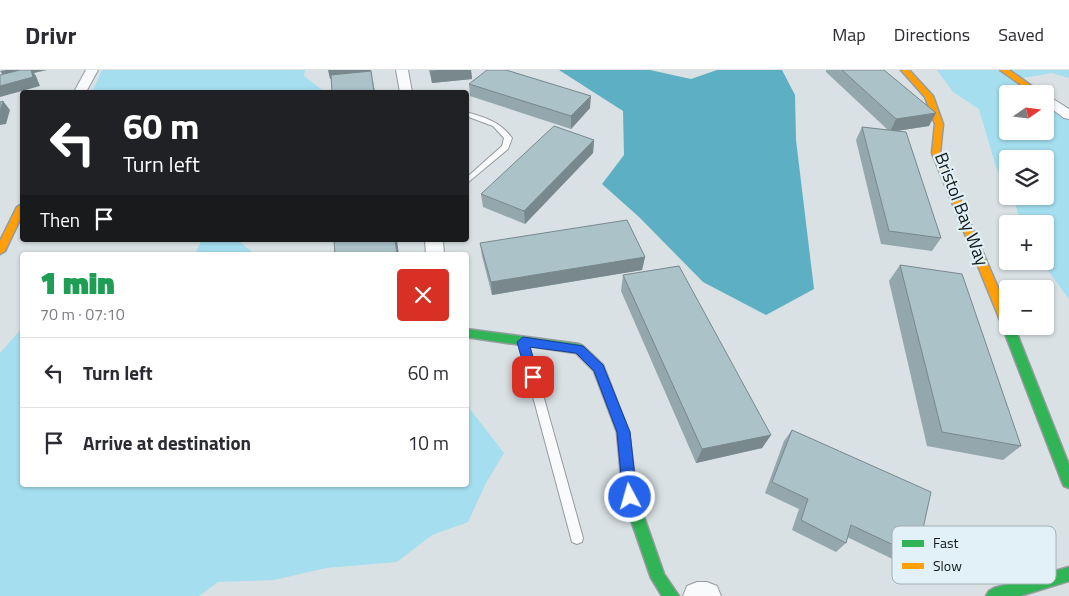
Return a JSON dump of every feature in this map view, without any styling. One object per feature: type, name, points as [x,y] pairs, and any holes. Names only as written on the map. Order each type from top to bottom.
[{"type":"street","points":[[81,90],[92,70]]},
{"type":"street","points":[[402,70],[406,90]]},
{"type":"street","name":"Bristol Bay Way","points":[[905,70],[929,96],[939,124],[936,153],[999,304]]},
{"type":"street","points":[[1004,70],[1025,85]]},
{"type":"street","points":[[1054,104],[1069,114]]},
{"type":"street","points":[[0,251],[20,211]]},
{"type":"street","points":[[469,333],[579,349],[599,368],[623,432],[630,497],[658,578],[671,596]]},
{"type":"street","name":"Bristol Bay Way","points":[[1012,335],[1069,482]]},
{"type":"street","points":[[1056,578],[1069,574]]},
{"type":"street","points":[[994,596],[1035,584]]},
{"type":"street","points":[[697,596],[706,596]]},
{"type":"lane","points":[[469,115],[494,123],[503,130],[508,138],[505,147],[469,179]]},
{"type":"lane","points":[[523,342],[576,538]]},
{"type":"shaded area","points":[[102,70],[305,70],[304,76],[322,90],[93,90]]},
{"type":"shaded area","points":[[559,70],[650,70],[691,79],[717,70],[782,70],[795,95],[796,140],[814,289],[766,315],[703,282],[639,217],[602,184],[624,155],[623,111]]},
{"type":"shaded area","points":[[937,70],[997,70],[1018,85],[999,85],[999,140],[1054,140],[1054,110],[1069,120],[1069,299],[1048,270],[1054,270],[1054,215],[1018,215],[1016,205],[1054,205],[1054,150],[999,150],[999,173],[979,109],[953,92]]},
{"type":"shaded area","points":[[1003,70],[1069,70],[1069,78],[1052,73],[1017,79]]},
{"type":"shaded area","points":[[201,242],[240,242],[252,252],[196,252]]},
{"type":"shaded area","points":[[20,330],[20,487],[469,487],[469,408],[504,453],[486,483],[468,522],[432,535],[397,562],[326,568],[274,580],[218,582],[199,596],[0,596],[0,353]]},
{"type":"building","points":[[20,70],[31,70],[33,77],[0,86],[0,75]]},
{"type":"building","points":[[487,70],[506,70],[591,96],[571,116],[469,84]]},
{"type":"building","points":[[842,70],[884,70],[936,113],[896,119]]},
{"type":"building","points":[[371,71],[374,90],[332,90],[331,75]]},
{"type":"building","points":[[554,126],[594,140],[524,211],[481,194]]},
{"type":"building","points":[[862,127],[906,132],[941,238],[889,231]]},
{"type":"building","points":[[627,220],[645,257],[491,282],[480,243]]},
{"type":"building","points":[[334,242],[395,242],[397,252],[335,252]]},
{"type":"building","points":[[900,265],[962,274],[1021,446],[942,432]]},
{"type":"building","points":[[679,266],[771,435],[702,449],[623,275]]},
{"type":"building","points":[[792,430],[931,492],[924,526],[892,526],[892,544],[851,525],[846,543],[801,520],[808,499],[772,482]]},
{"type":"traffic: fast","points":[[469,333],[579,349],[599,368],[623,432],[630,497],[658,578],[671,596]]},
{"type":"traffic: fast","points":[[1012,335],[1069,482]]},
{"type":"traffic: fast","points":[[1056,578],[1069,574]]},
{"type":"traffic: fast","points":[[994,596],[1035,584]]},
{"type":"traffic: slow","points":[[905,70],[929,96],[939,124],[936,153],[999,304]]},
{"type":"traffic: slow","points":[[1004,70],[1026,85]]},
{"type":"traffic: slow","points":[[0,251],[20,211]]},
{"type":"route","points":[[533,377],[523,342],[579,349],[599,368],[623,432],[630,497]]}]
